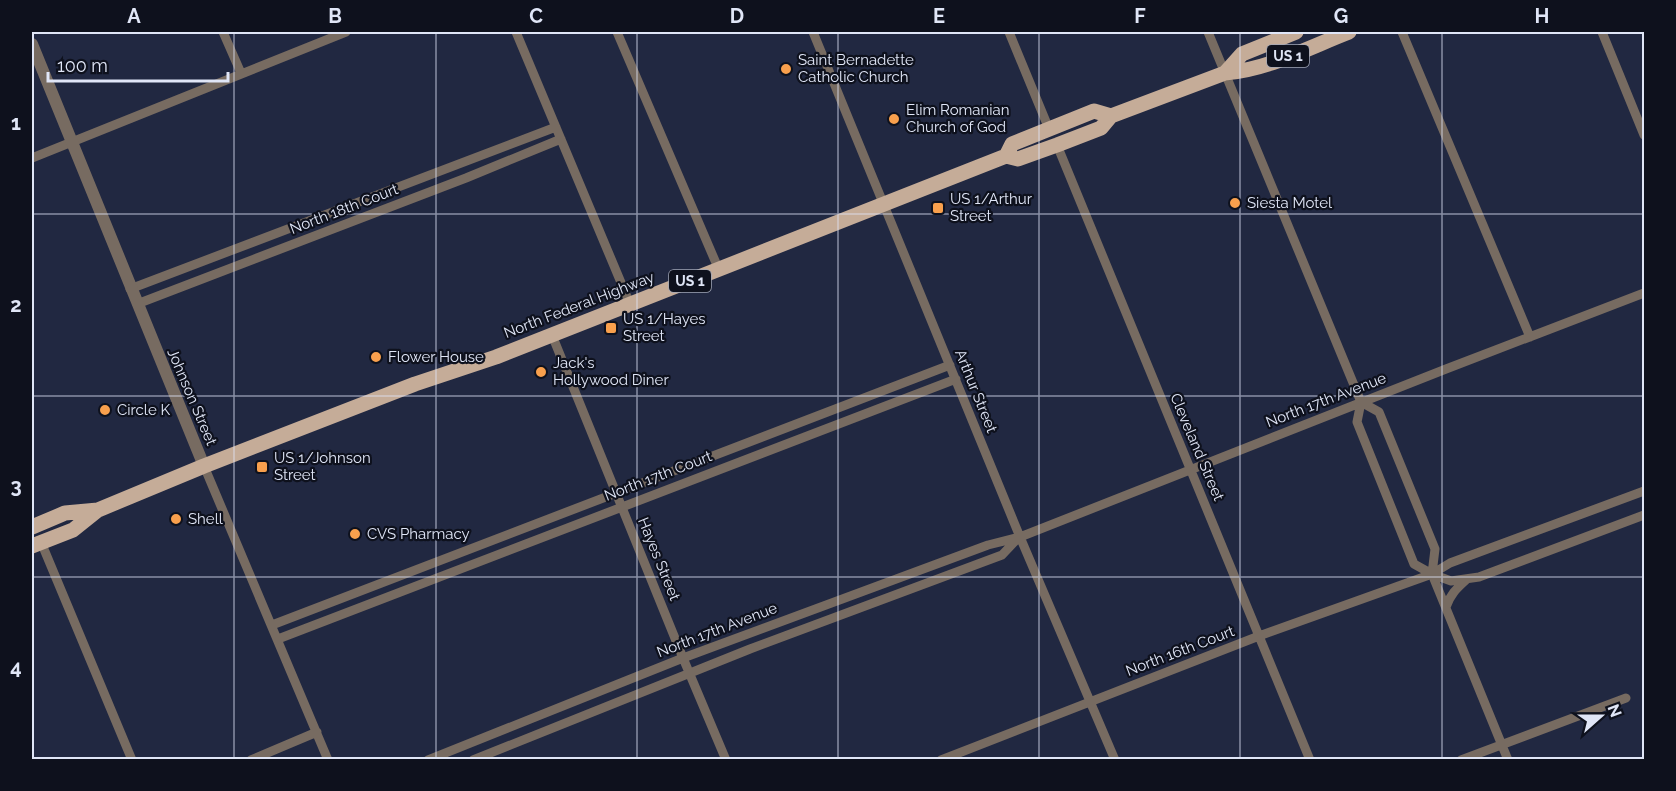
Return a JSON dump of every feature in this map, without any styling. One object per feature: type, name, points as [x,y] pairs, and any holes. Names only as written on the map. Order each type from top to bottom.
[{"type":"main road","name":"US 1","points":[[1225,73],[1242,54],[1296,32]]},
{"type":"main road","name":"US 1","points":[[1111,116],[1094,111],[1012,144],[1006,156],[1018,159],[1057,145],[1101,128],[1111,116],[1225,73],[1243,72],[1262,66],[1349,32]]},
{"type":"main road","name":"North Federal Highway","points":[[36,544],[73,530],[98,510],[204,466],[398,390],[493,358],[1006,156]]},
{"type":"main road","name":"North Federal Highway","points":[[33,523],[65,513],[98,510]]},
{"type":"street","points":[[223,32],[241,73]]},
{"type":"street","points":[[32,158],[346,32]]},
{"type":"street","points":[[516,32],[630,304]]},
{"type":"street","points":[[618,32],[719,270]]},
{"type":"street","name":"Arthur Street","points":[[813,32],[1020,537],[1115,759]]},
{"type":"street","points":[[1009,32],[1049,129]]},
{"type":"street","points":[[1208,32],[1361,402],[1357,422],[1414,564],[1451,581],[1466,580],[1644,515]]},
{"type":"street","points":[[1402,32],[1530,337]]},
{"type":"street","points":[[1602,32],[1641,114],[1644,135]]},
{"type":"street","name":"Johnson Street","points":[[32,44],[130,289],[328,759]]},
{"type":"street","name":"North 18th Court","points":[[130,289],[556,127]]},
{"type":"street","name":"North 18th Court","points":[[137,304],[561,139]]},
{"type":"street","name":"Cleveland Street","points":[[1057,145],[1310,759]]},
{"type":"street","name":"North 17th Avenue","points":[[428,759],[683,658],[988,545],[1020,537],[1644,293]]},
{"type":"street","name":"Hayes Street","points":[[552,335],[726,759]]},
{"type":"street","name":"North 17th Court","points":[[272,626],[950,365]]},
{"type":"street","name":"North 17th Court","points":[[278,639],[956,379]]},
{"type":"street","points":[[1361,402],[1379,412],[1435,549],[1432,574],[1508,759]]},
{"type":"street","name":"North 16th Court","points":[[941,759],[1260,636],[1432,574],[1450,563],[1644,491]]},
{"type":"street","name":"North 17th Avenue","points":[[473,759],[690,673],[1002,555],[1020,537]]},
{"type":"street","points":[[36,544],[132,759]]},
{"type":"street","points":[[1446,608],[1453,592],[1466,580]]},
{"type":"street","points":[[366,590],[371,603]]},
{"type":"street","points":[[1461,759],[1626,698]]},
{"type":"street","points":[[251,759],[317,732]]},
{"type":"place","name":"Saint Bernadette Catholic Church","points":[[786,69]]},
{"type":"place","name":"Elim Romanian Church of God","points":[[894,119]]},
{"type":"place","name":"Siesta Motel","points":[[1235,203]]},
{"type":"place","name":"US 1/Arthur Street","points":[[938,208]]},
{"type":"place","name":"US 1/Hayes Street","points":[[611,328]]},
{"type":"place","name":"Flower House","points":[[376,357]]},
{"type":"place","name":"Jack's Hollywood Diner","points":[[541,372]]},
{"type":"place","name":"Circle K","points":[[105,410]]},
{"type":"place","name":"US 1/Johnson Street","points":[[262,467]]},
{"type":"place","name":"Shell","points":[[176,519]]},
{"type":"place","name":"CVS Pharmacy","points":[[355,534]]}]
